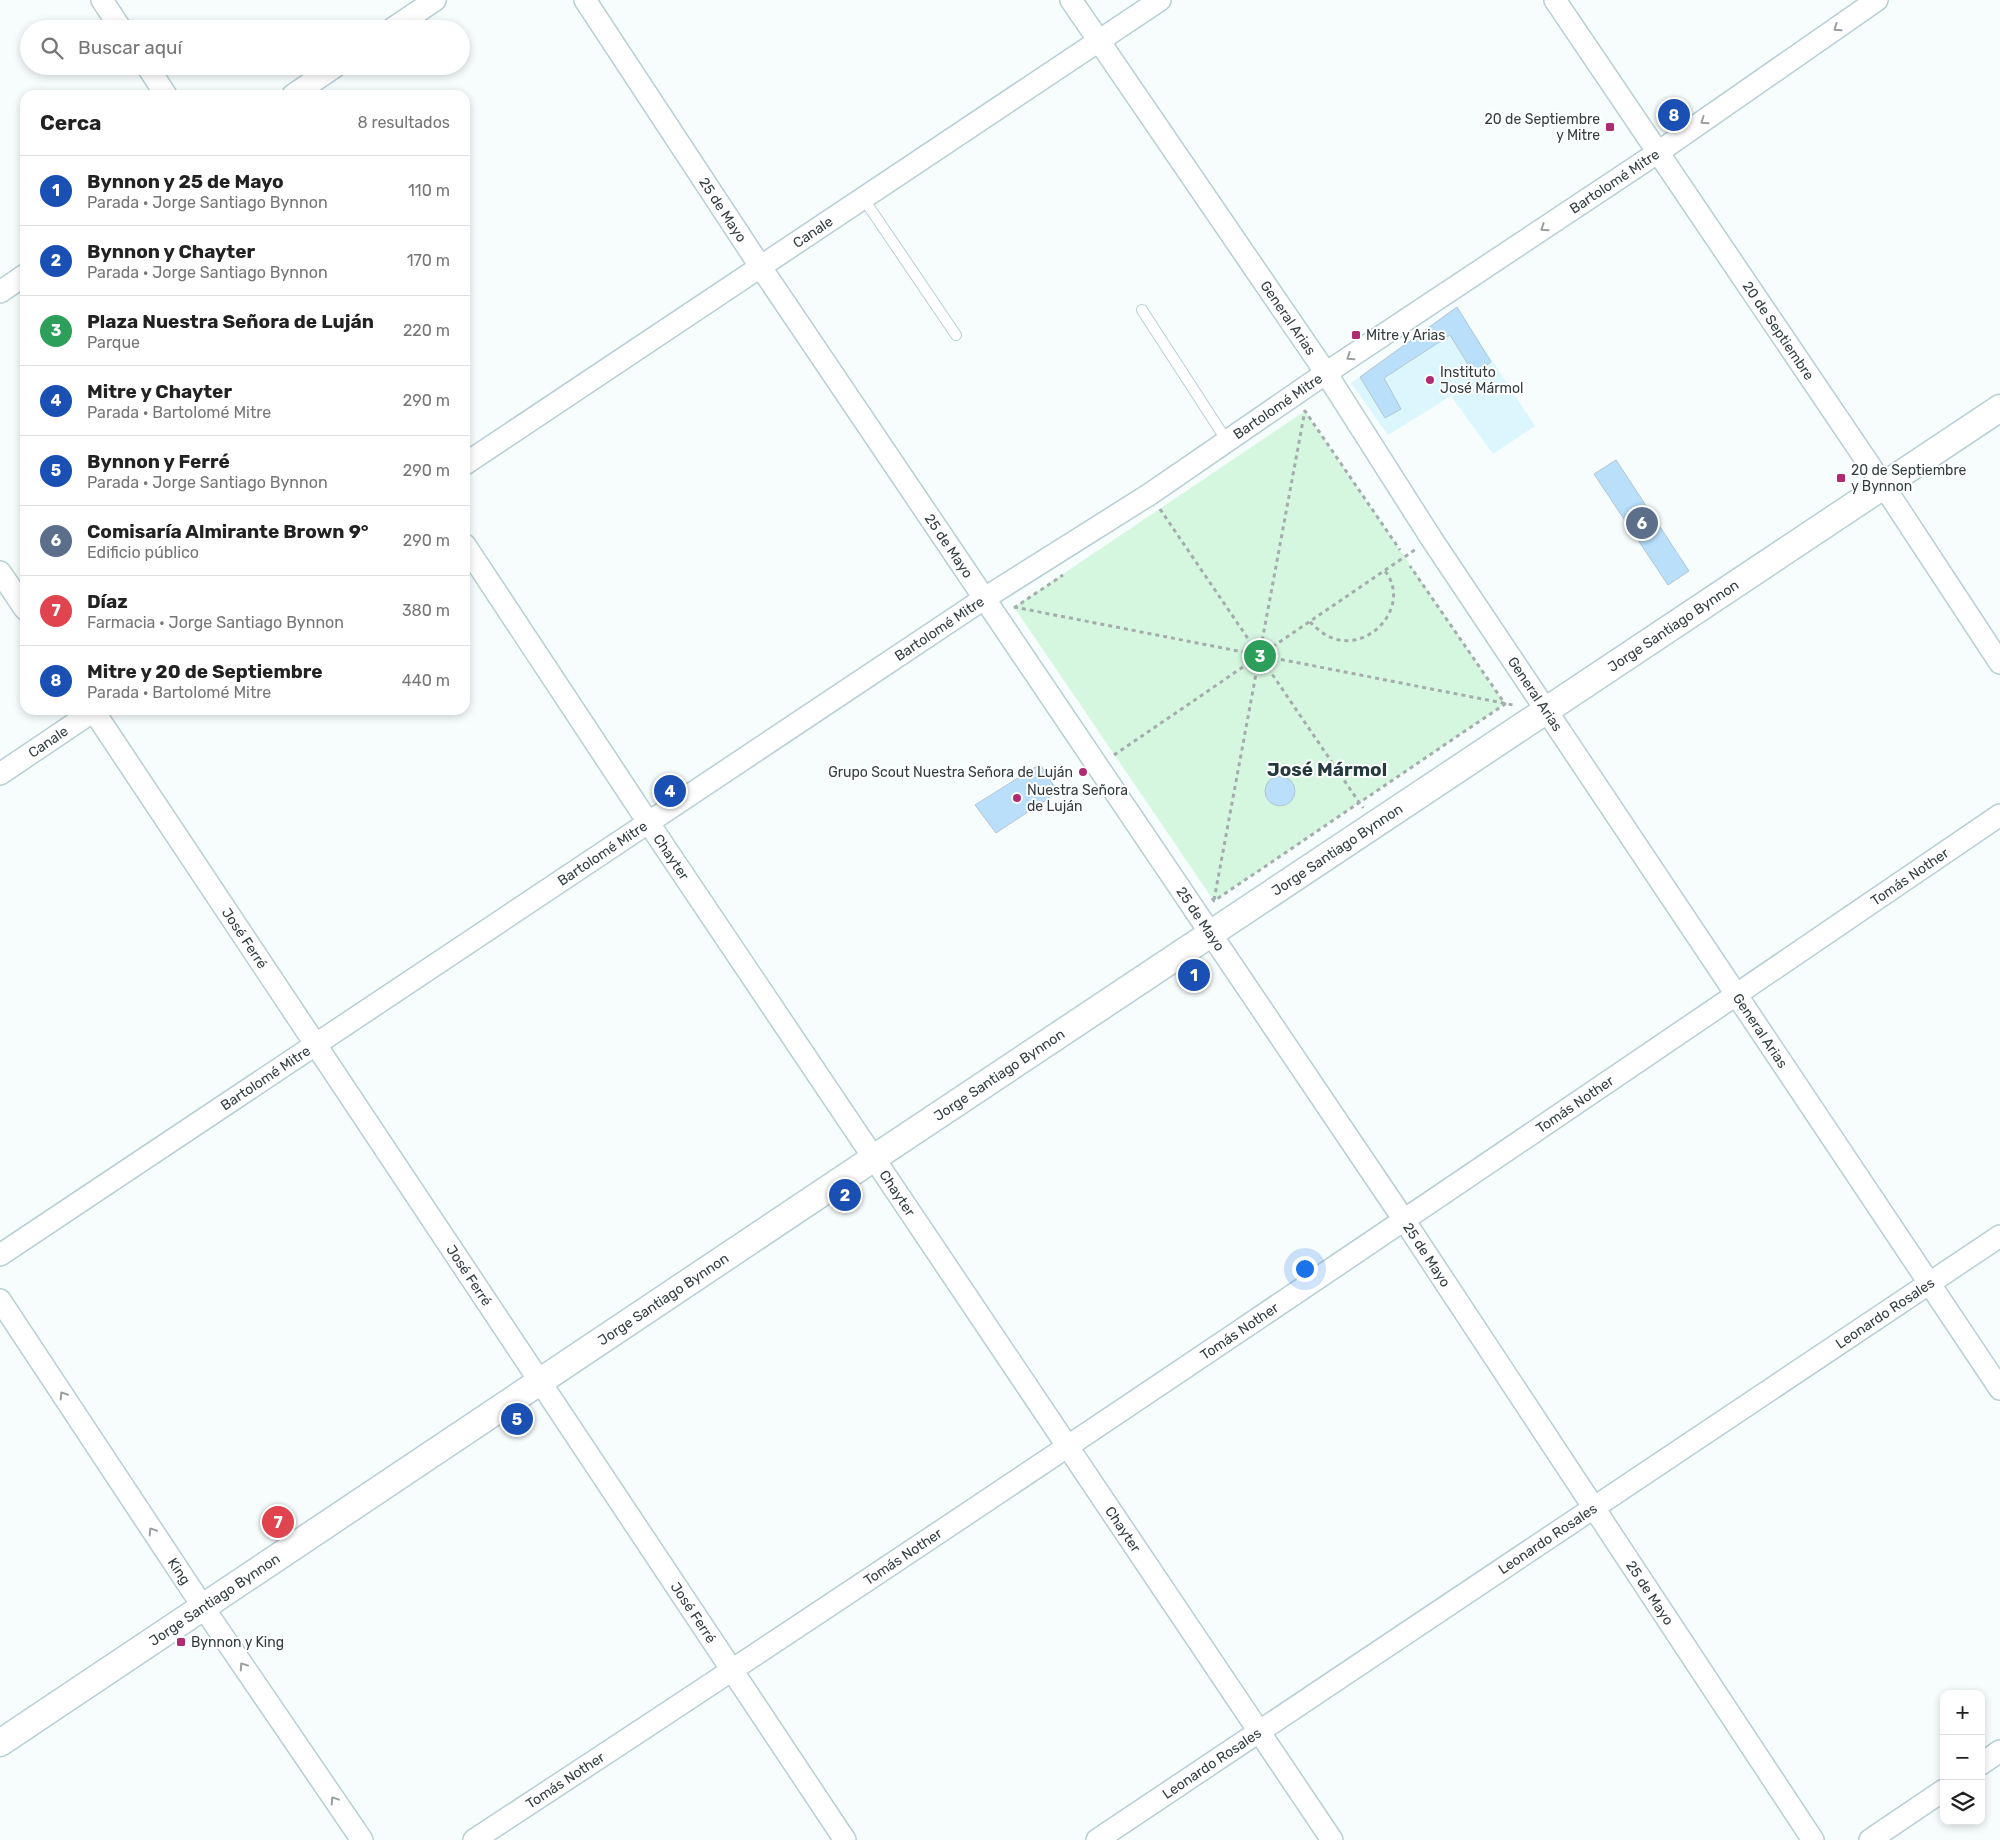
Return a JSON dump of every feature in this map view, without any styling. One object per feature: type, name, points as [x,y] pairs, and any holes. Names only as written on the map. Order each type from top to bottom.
[{"type":"street","points":[[102,0],[115,20]]},
{"type":"street","points":[[405,20],[435,0]]},
{"type":"street","name":"25 de Mayo","points":[[585,0],[760,266],[985,598],[1106,760],[1212,934],[1404,1220],[1813,1840]]},
{"type":"street","name":"General Arias","points":[[1070,0],[1099,41],[1318,379],[1430,538],[2000,1389]]},
{"type":"street","name":"Canale","points":[[470,461],[1160,0]]},
{"type":"street","name":"20 de Septiembre","points":[[1555,0],[1883,485],[2000,663]]},
{"type":"street","name":"Bartolomé Mitre","points":[[0,1255],[985,598],[1157,505],[1227,441],[1657,153],[1877,0]]},
{"type":"street","points":[[153,75],[163,90]]},
{"type":"street","points":[[300,90],[323,75]]},
{"type":"street","points":[[0,292],[20,279]]},
{"type":"street","name":"Jorge Santiago Bynnon","points":[[0,1743],[2000,408]]},
{"type":"street","name":"Chayter","points":[[470,553],[648,822],[1332,1840]]},
{"type":"street","points":[[0,572],[20,602]]},
{"type":"street","name":"Canale","points":[[0,774],[87,715]]},
{"type":"street","name":"José Ferré","points":[[97,715],[314,1044],[845,1840]]},
{"type":"street","name":"Tomás Nother","points":[[474,1840],[733,1671],[1404,1220],[2000,815]]},
{"type":"street","name":"Leonardo Rosales","points":[[1097,1840],[1930,1285],[2000,1236]]},
{"type":"street","name":"King","points":[[0,1300],[203,1607],[362,1840]]},
{"type":"street","points":[[1985,1761],[2000,1751]]},
{"type":"street","points":[[1870,1840],[1940,1793]]},
{"type":"lane","points":[[863,198],[956,335]]},
{"type":"lane","points":[[1142,310],[1227,441]]},
{"type":"path","points":[[1212,934],[1214,901],[1305,411],[1318,379]]},
{"type":"path","points":[[1297,416],[1305,411]]},
{"type":"path","points":[[1305,411],[1400,550]]},
{"type":"path","points":[[1157,505],[1374,826]]},
{"type":"path","points":[[1106,760],[1385,571],[1430,538]]},
{"type":"path","points":[[1410,566],[1505,704]]},
{"type":"path","points":[[1014,607],[1071,569]]},
{"type":"path","points":[[1310,622],[1322,633],[1335,639],[1350,641],[1364,638],[1377,630],[1387,619],[1392,606],[1393,590],[1389,576],[1385,571]]},
{"type":"path","points":[[985,598],[1014,607],[1505,704],[1545,710]]},
{"type":"path","points":[[1014,607],[1020,616]]},
{"type":"path","points":[[1214,901],[1505,704]]},
{"type":"path","points":[[1106,760],[1109,746]]},
{"type":"path","points":[[1106,760],[1120,763]]},
{"type":"path","points":[[1208,893],[1214,901]]},
{"type":"shaded area","name":"Instituto José Mármol","points":[[1457,307],[1535,426],[1493,454],[1451,396],[1388,435],[1351,383]]},
{"type":"green space","points":[[1305,411],[1505,704],[1214,901],[1014,607]]},
{"type":"building","points":[[1457,307],[1491,362],[1474,374],[1450,335],[1384,378],[1401,409],[1385,418],[1360,377]]},
{"type":"building","points":[[1616,460],[1689,571],[1668,585],[1594,474]]},
{"type":"building","name":"Nuestra Señora de Luján","points":[[1040,764],[1058,792],[996,833],[975,805]]},
{"type":"building","points":[[1280,776],[1291,780],[1295,791],[1291,802],[1280,806],[1269,802],[1265,791],[1269,780]]},
{"type":"place","name":"Mitre y 20 de Septiembre","points":[[1674,115]]},
{"type":"place","name":"20 de Septiembre y Mitre","points":[[1610,127]]},
{"type":"place","name":"Mitre y Arias","points":[[1356,335]]},
{"type":"place","name":"Instituto José Mármol","points":[[1430,380]]},
{"type":"place","name":"20 de Septiembre y Bynnon","points":[[1841,478]]},
{"type":"place","name":"Comisaría Almirante Brown 9°","points":[[1642,523]]},
{"type":"place","name":"Plaza Nuestra Señora de Luján","points":[[1260,656]]},
{"type":"place","name":"Grupo Scout Nuestra Señora de Luján","points":[[1083,772]]},
{"type":"place","name":"Mitre y Chayter","points":[[670,791]]},
{"type":"place","name":"Nuestra Señora de Luján","points":[[1017,798]]},
{"type":"place","name":"Bynnon y 25 de Mayo","points":[[1194,975]]},
{"type":"place","name":"Bynnon y Chayter","points":[[845,1195]]},
{"type":"place","name":"Bynnon y Ferré","points":[[517,1419]]},
{"type":"place","name":"Díaz","points":[[278,1522]]},
{"type":"place","name":"Bynnon y King","points":[[181,1642]]},
{"type":"district","name":"José Mármol","points":[[1327,769]]}]
